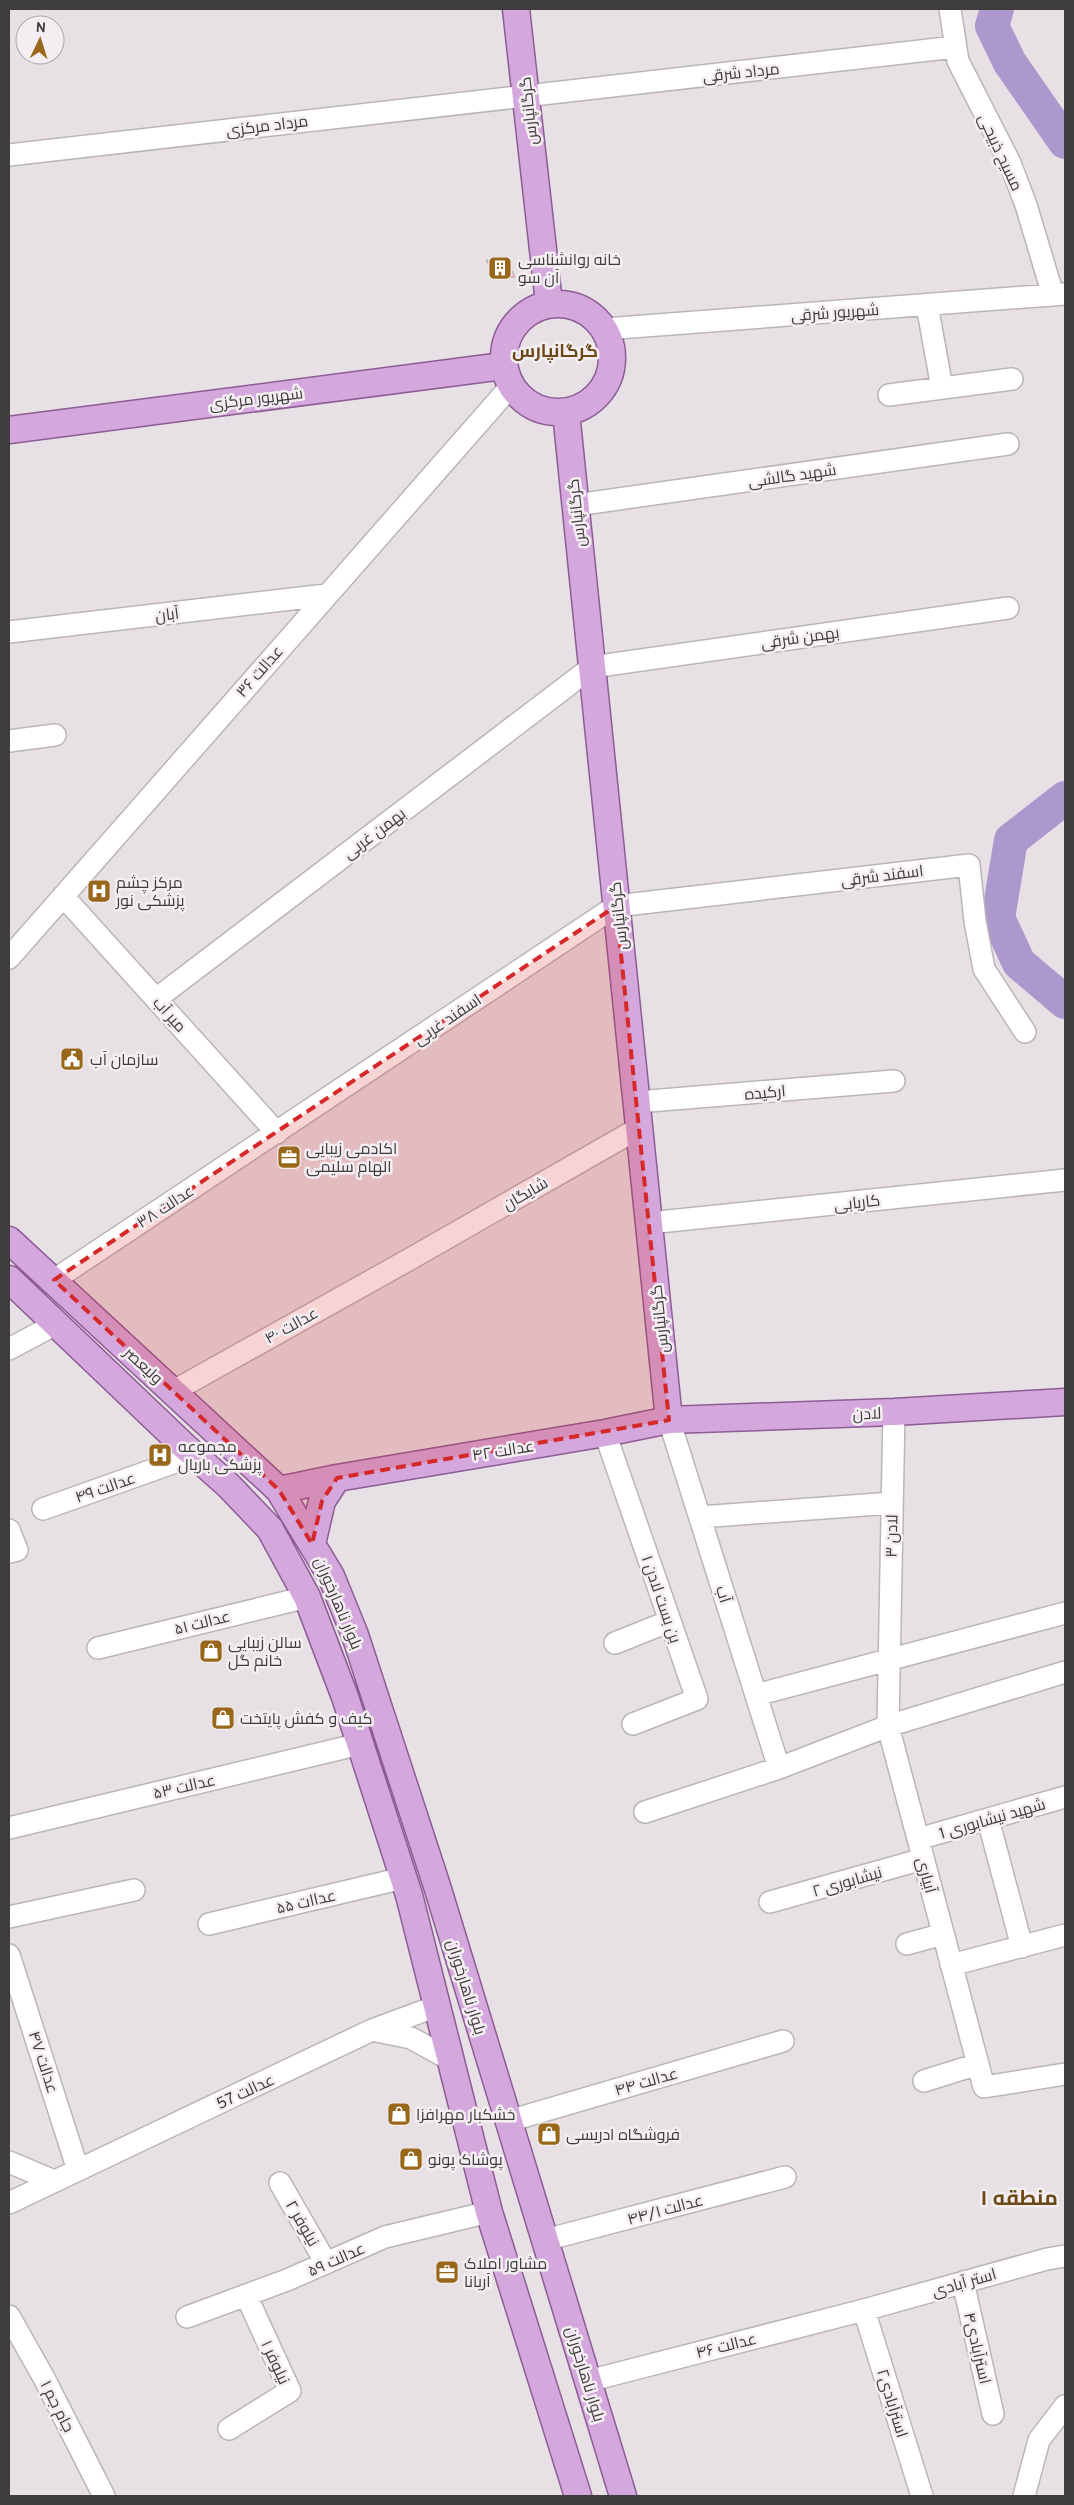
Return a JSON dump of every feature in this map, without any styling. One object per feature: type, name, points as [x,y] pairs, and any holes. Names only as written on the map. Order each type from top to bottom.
[{"type":"main road","name":"گرگانپارس","points":[[516,9],[549,303]]},
{"type":"main road","points":[[549,303],[571,304],[590,313],[605,329],[612,349],[611,370],[602,390],[586,404],[566,412],[545,411],[525,402],[507,376],[504,344],[513,325],[529,311],[549,303]]},
{"type":"main road","name":"شهریور مرکزی","points":[[9,430],[507,376]]},
{"type":"main road","name":"گرگانپارس","points":[[566,412],[669,1420]]},
{"type":"main road","name":"ولیعصر","points":[[9,1240],[279,1490]]},
{"type":"main road","name":"ولیعصر","points":[[9,1278],[195,1456],[230,1486],[270,1529]]},
{"type":"main road","name":"لادن","points":[[669,1420],[894,1412],[1065,1402]]},
{"type":"main road","name":"عدالت ۴۲","points":[[279,1490],[337,1478],[604,1433],[669,1420]]},
{"type":"main road","points":[[312,1544],[322,1501],[337,1478]]},
{"type":"main road","name":"بلوار ناهارخوران","points":[[279,1490],[331,1576],[355,1635],[470,1995],[623,2496]]},
{"type":"main road","name":"بلوار ناهارخوران","points":[[270,1529],[307,1597],[360,1744],[404,1878],[489,2212],[578,2496]]},
{"type":"main road","points":[[437,2006],[470,1995]]},
{"type":"street","name":"مسیح ذبیحی","points":[[950,9],[958,61],[1010,163],[1059,295]]},
{"type":"street","name":"مرداد شرقی","points":[[526,96],[955,47]]},
{"type":"street","name":"مرداد مرکزی","points":[[9,155],[526,96]]},
{"type":"street","name":"شهریور شرقی","points":[[605,329],[1059,295]]},
{"type":"street","points":[[927,305],[942,388]]},
{"type":"street","name":"عدالت ۳۶","points":[[9,958],[326,595],[507,376]]},
{"type":"street","points":[[889,395],[1012,379]]},
{"type":"street","name":"شهید گالشی","points":[[576,505],[1008,444]]},
{"type":"street","name":"آبان","points":[[9,632],[326,595]]},
{"type":"street","name":"بهمن شرقی","points":[[592,667],[1008,608]]},
{"type":"street","name":"بهمن غربی","points":[[156,999],[592,667]]},
{"type":"street","points":[[9,741],[55,735]]},
{"type":"street","name":"اسفند شرقی","points":[[616,906],[969,865],[984,969],[1025,1032]]},
{"type":"street","name":"میر آب","points":[[62,896],[277,1133]]},
{"type":"street","name":"اسفند غربی","points":[[277,1133],[616,906]]},
{"type":"street","name":"ارکیده","points":[[638,1115],[894,1081]]},
{"type":"street","name":"شایگان","points":[[410,1259],[638,1115]]},
{"type":"street","name":"عدالت ۳۸","points":[[54,1280],[277,1133]]},
{"type":"street","name":"کاریابی","points":[[649,1223],[1065,1180]]},
{"type":"street","name":"عدالت ۴۰","points":[[172,1392],[410,1259]]},
{"type":"street","points":[[9,1349],[56,1324]]},
{"type":"street","name":"۳ لادن","points":[[889,1659],[894,1412]]},
{"type":"street","name":"آب","points":[[669,1420],[779,1768]]},
{"type":"street","name":"۱ بن بست لادن","points":[[604,1433],[697,1700],[633,1724]]},
{"type":"street","name":"عدالت ۴۹","points":[[42,1509],[195,1456]]},
{"type":"street","points":[[700,1517],[892,1503]]},
{"type":"street","points":[[9,1530],[17,1550],[9,1552]]},
{"type":"street","name":"عدالت ۵۱","points":[[98,1648],[307,1597]]},
{"type":"street","points":[[756,1695],[1065,1613]]},
{"type":"street","points":[[615,1643],[670,1622]]},
{"type":"street","name":"آبیاری","points":[[889,1659],[888,1726],[984,2088],[1065,2074]]},
{"type":"street","points":[[645,1812],[779,1768],[888,1726],[1065,1672]]},
{"type":"street","name":"عدالت ۵۳","points":[[9,1828],[360,1744]]},
{"type":"street","name":"شهید نیشابوری 1","points":[[921,1849],[988,1819],[1065,1797]]},
{"type":"street","points":[[988,1819],[1022,1947]]},
{"type":"street","name":"نیشابوری ۲","points":[[770,1902],[921,1849]]},
{"type":"street","name":"عداات ۵۵","points":[[209,1924],[404,1878]]},
{"type":"street","points":[[9,1917],[134,1890]]},
{"type":"street","points":[[907,1944],[943,1934]]},
{"type":"street","points":[[952,1965],[1065,1935]]},
{"type":"street","name":"عدالت ۴۷","points":[[9,1955],[18,2012],[78,2170]]},
{"type":"street","name":"عدالت 57","points":[[54,2181],[372,2030],[437,2006]]},
{"type":"street","points":[[372,2030],[411,2038],[451,2060]]},
{"type":"street","name":"۴۴ عدالت","points":[[509,2121],[783,2041]]},
{"type":"street","points":[[924,2081],[978,2064]]},
{"type":"street","points":[[9,2162],[54,2181]]},
{"type":"street","name":"۴۴/۱ عدالت","points":[[545,2240],[785,2177]]},
{"type":"street","points":[[9,2203],[54,2181]]},
{"type":"street","name":"۲ نیلوفر","points":[[280,2183],[326,2263]]},
{"type":"street","name":"عدالت ۵۹","points":[[187,2317],[246,2296],[385,2237],[489,2212]]},
{"type":"street","name":"استر آبادی","points":[[864,2310],[1065,2256]]},
{"type":"street","name":"استرآبادی۴","points":[[963,2282],[993,2414]]},
{"type":"street","name":"۱ نیلوفر","points":[[229,2429],[290,2391],[246,2296]]},
{"type":"street","name":"۴۶ عدالت","points":[[588,2381],[864,2310]]},
{"type":"street","name":"استرآبادی۲","points":[[864,2310],[922,2496]]},
{"type":"street","name":"۱ جام جم","points":[[9,2316],[44,2378],[104,2496]]},
{"type":"street","points":[[1024,2496],[1039,2440],[1065,2406]]},
{"type":"highlighted area","points":[[616,906],[669,1420],[337,1478],[322,1501],[312,1544],[279,1490],[54,1280]]},
{"type":"building","name":"خانه روانشناسی آن سو","points":[[506,259],[515,277],[496,279],[486,260]]},
{"type":"waterway","points":[[997,9],[992,26],[1010,63],[1065,142]]},
{"type":"waterway","points":[[1065,798],[1011,840],[998,918],[1019,963],[1065,1002]]},
{"type":"place","name":"خانه روانشناسی آن سو","points":[[500,268]]},
{"type":"place","name":"مرکز چشم پزشکی نور","points":[[99,891]]},
{"type":"place","name":"سازمان آب","points":[[72,1059]]},
{"type":"place","name":"اکادمی زیبایی الهام سلیمی","points":[[289,1157]]},
{"type":"place","name":"مجموعه پزشکی باریال","points":[[160,1455]]},
{"type":"place","name":"سالن زیبایی خانم گل","points":[[211,1651]]},
{"type":"place","name":"کیف و کفش پایتخت","points":[[223,1718]]},
{"type":"place","name":"خشكبار مهرافزا","points":[[399,2114]]},
{"type":"place","name":"فروشگاه ادریسی","points":[[549,2134]]},
{"type":"place","name":"پوشاک پونو","points":[[411,2159]]},
{"type":"place","name":"مشاور املاک آریانا","points":[[447,2272]]},
{"type":"district","name":"گرگانپارس","points":[[555,351]]},
{"type":"district","name":"منطقه ۱","points":[[1019,2198]]}]
